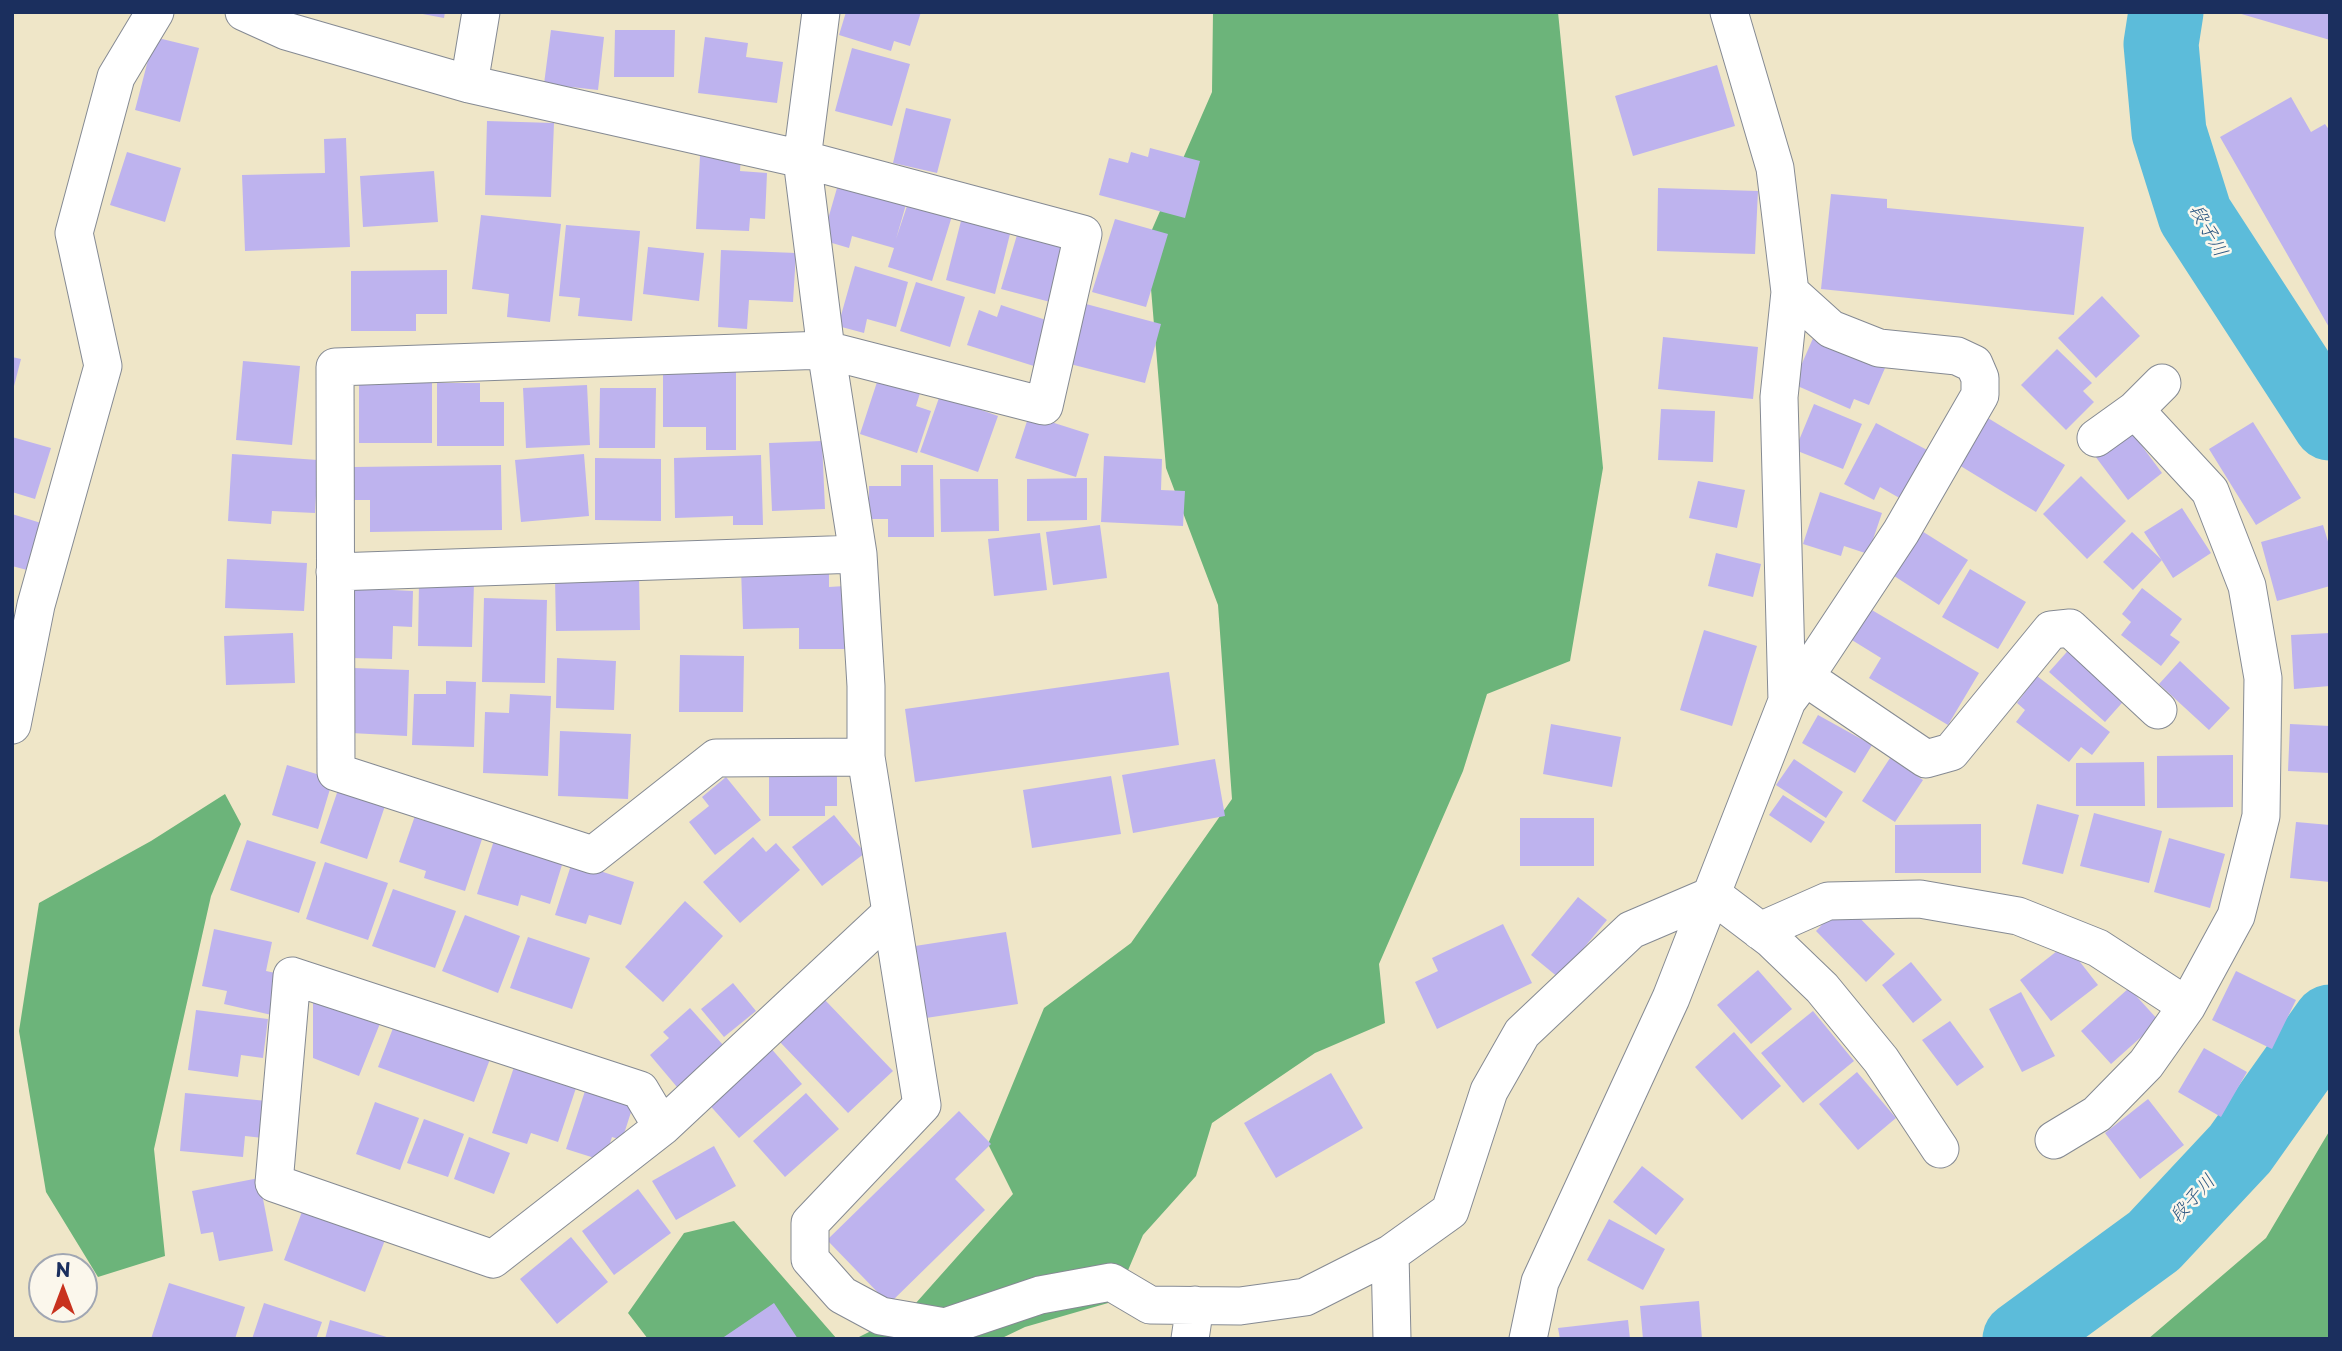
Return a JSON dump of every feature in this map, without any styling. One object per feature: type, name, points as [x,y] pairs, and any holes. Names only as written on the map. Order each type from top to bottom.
[{"type":"street","points":[[12,726],[24,608],[103,366],[74,233],[116,77],[155,12]]},
{"type":"street","points":[[244,12],[286,31],[469,84],[802,159],[1083,234],[1044,406],[826,350],[335,367],[336,772],[593,855],[716,758],[866,757]]},
{"type":"street","points":[[469,84],[481,12]]},
{"type":"street","points":[[821,12],[802,159],[826,350],[858,554],[866,686],[866,757],[922,1105],[810,1223],[810,1259],[842,1295],[881,1316],[945,1326],[1040,1295],[1111,1282],[1150,1305],[1192,1322],[1240,1306],[1304,1297],[1390,1254],[1450,1211],[1489,1091],[1522,1033],[1631,930],[1713,895]]},
{"type":"street","points":[[1729,12],[1775,168],[1790,292],[1779,397],[1796,689]]},
{"type":"street","points":[[1528,1339],[1540,1282],[1671,998],[1713,895],[1764,755],[1796,689],[1901,533],[1980,394],[1980,378],[1974,364],[1957,356],[1878,348],[1831,329],[1790,292]]},
{"type":"street","points":[[2096,438],[2135,410],[2162,383]]},
{"type":"street","points":[[2054,1140],[2097,1114],[2146,1064],[2187,1006],[2236,916],[2261,816],[2263,678],[2247,586],[2210,491],[2135,410]]},
{"type":"street","points":[[335,572],[858,554]]},
{"type":"street","points":[[1796,689],[1927,759],[1951,752],[2051,630],[2070,628],[2158,710]]},
{"type":"street","points":[[1713,895],[1760,931],[1822,988],[1881,1060],[1940,1149]]},
{"type":"street","points":[[1760,931],[1828,901],[1920,899],[2018,916],[2098,948],[2187,1006]]},
{"type":"street","points":[[662,1127],[640,1090],[292,976],[274,1183],[494,1259],[662,1127],[891,913]]},
{"type":"street","points":[[1390,1254],[1392,1339]]},
{"type":"green space","points":[[1213,12],[1558,12],[1603,468],[1570,661],[1487,694],[1463,771],[1379,964],[1385,1023],[1315,1053],[1212,1123],[1196,1176],[1143,1235],[1115,1301],[1025,1327],[1000,1339],[855,1339],[907,1313],[1013,1194],[988,1144],[1044,1008],[1131,943],[1232,799],[1218,605],[1166,468],[1147,241],[1212,92]]},
{"type":"green space","points":[[225,794],[241,824],[211,896],[154,1149],[165,1256],[98,1277],[98,1253],[83,1253],[46,1192],[19,1031],[39,903],[151,841]]},
{"type":"green space","points":[[2330,1130],[2330,1339],[2148,1339],[2266,1238]]},
{"type":"green space","points":[[734,1221],[837,1339],[648,1339],[628,1313],[684,1233]]},
{"type":"building","points":[[412,12],[445,12],[444,18]]},
{"type":"building","points":[[846,12],[921,12],[910,46],[894,41],[891,51],[839,35]]},
{"type":"building","points":[[2330,12],[2330,40],[2238,13]]},
{"type":"building","points":[[551,30],[604,37],[598,90],[544,84]]},
{"type":"building","points":[[615,30],[675,30],[674,77],[614,77]]},
{"type":"building","points":[[154,37],[199,48],[180,122],[135,110]]},
{"type":"building","points":[[705,37],[748,43],[746,57],[783,62],[777,103],[698,93]]},
{"type":"building","points":[[852,48],[910,64],[892,126],[835,111]]},
{"type":"building","points":[[1717,65],[1735,126],[1633,156],[1615,96]]},
{"type":"building","points":[[2291,97],[2311,132],[2325,124],[2330,131],[2330,329],[2220,137]]},
{"type":"building","points":[[906,108],[951,119],[937,173],[893,163]]},
{"type":"building","points":[[487,121],[554,123],[551,197],[485,195]]},
{"type":"building","points":[[346,138],[350,247],[245,251],[242,175],[325,173],[324,139]]},
{"type":"building","points":[[1150,148],[1200,161],[1185,218],[1099,195],[1109,158],[1128,163],[1131,152],[1148,157]]},
{"type":"building","points":[[127,152],[181,168],[165,222],[110,205]]},
{"type":"building","points":[[700,156],[741,157],[740,171],[767,173],[765,219],[750,218],[749,231],[696,229]]},
{"type":"building","points":[[434,171],[438,222],[363,227],[360,176]]},
{"type":"building","points":[[839,181],[907,201],[896,239],[908,203],[952,216],[932,281],[888,267],[894,248],[852,236],[849,248],[822,240]]},
{"type":"building","points":[[1658,188],[1758,191],[1755,254],[1657,251]]},
{"type":"building","points":[[1831,194],[1887,199],[1887,208],[2084,227],[2074,315],[1821,289]]},
{"type":"building","points":[[481,215],[561,224],[550,322],[507,317],[509,294],[472,289]]},
{"type":"building","points":[[962,217],[1011,230],[995,294],[946,280]]},
{"type":"building","points":[[1115,219],[1168,234],[1146,307],[1092,292]]},
{"type":"building","points":[[566,225],[640,231],[632,321],[578,316],[580,298],[559,296]]},
{"type":"building","points":[[1017,235],[1069,250],[1054,303],[1001,289]]},
{"type":"building","points":[[648,247],[704,253],[699,301],[643,294]]},
{"type":"building","points":[[721,250],[796,253],[793,302],[749,300],[747,329],[718,327]]},
{"type":"building","points":[[855,266],[908,282],[896,327],[867,319],[864,333],[838,326]]},
{"type":"building","points":[[447,270],[447,314],[416,314],[416,331],[351,331],[351,271]]},
{"type":"building","points":[[916,282],[965,297],[950,347],[900,331]]},
{"type":"building","points":[[2102,296],[2140,336],[2096,378],[2058,338]]},
{"type":"building","points":[[1086,304],[1161,324],[1145,383],[1070,364]]},
{"type":"building","points":[[1001,305],[1052,322],[1037,367],[967,345],[979,310],[997,317]]},
{"type":"building","points":[[1814,336],[1885,368],[1869,405],[1854,399],[1850,409],[1793,384]]},
{"type":"building","points":[[1663,337],[1758,347],[1753,399],[1658,389]]},
{"type":"building","points":[[2057,349],[2092,383],[2083,391],[2094,402],[2066,430],[2021,385]]},
{"type":"building","points":[[12,357],[21,359],[13,390],[12,390]]},
{"type":"building","points":[[243,361],[300,366],[292,445],[236,440]]},
{"type":"building","points":[[663,371],[736,371],[736,450],[706,450],[706,427],[663,427]]},
{"type":"building","points":[[878,379],[920,393],[916,406],[931,411],[917,453],[860,434]]},
{"type":"building","points":[[359,383],[432,383],[432,443],[359,443]]},
{"type":"building","points":[[437,383],[480,383],[480,402],[504,402],[504,446],[437,446]]},
{"type":"building","points":[[587,385],[590,445],[526,448],[523,388]]},
{"type":"building","points":[[600,388],[656,388],[655,448],[599,448]]},
{"type":"building","points":[[940,395],[998,416],[978,472],[920,452]]},
{"type":"building","points":[[1814,404],[1862,424],[1843,469],[1795,450]]},
{"type":"building","points":[[1661,409],[1715,411],[1713,462],[1658,460]]},
{"type":"building","points":[[1029,415],[1089,434],[1076,477],[1015,458]]},
{"type":"building","points":[[1983,415],[2065,465],[2036,512],[1954,462]]},
{"type":"building","points":[[2253,422],[2301,498],[2256,525],[2209,449]]},
{"type":"building","points":[[1876,423],[1929,451],[1903,500],[1880,487],[1874,500],[1844,484]]},
{"type":"building","points":[[2127,426],[2162,473],[2128,500],[2092,452]]},
{"type":"building","points":[[12,437],[51,448],[35,499],[12,492]]},
{"type":"building","points":[[822,441],[825,509],[772,511],[769,443]]},
{"type":"building","points":[[232,454],[318,460],[315,513],[272,511],[271,524],[228,521]]},
{"type":"building","points":[[584,454],[589,516],[521,522],[515,460]]},
{"type":"building","points":[[761,455],[763,525],[733,525],[733,516],[675,518],[674,458]]},
{"type":"building","points":[[1104,456],[1162,459],[1161,490],[1185,491],[1183,526],[1101,522]]},
{"type":"building","points":[[595,458],[661,459],[661,521],[595,520]]},
{"type":"building","points":[[501,465],[502,530],[370,532],[370,500],[354,500],[354,467]]},
{"type":"building","points":[[901,465],[933,465],[934,537],[888,537],[888,519],[869,519],[869,486],[901,486]]},
{"type":"building","points":[[2081,476],[2126,521],[2087,559],[2043,514]]},
{"type":"building","points":[[1087,478],[1087,520],[1027,521],[1027,479]]},
{"type":"building","points":[[940,479],[998,479],[999,531],[941,532]]},
{"type":"building","points":[[1698,481],[1745,490],[1737,528],[1689,518]]},
{"type":"building","points":[[1820,492],[1882,513],[1868,554],[1844,546],[1841,556],[1803,544]]},
{"type":"building","points":[[2182,508],[2211,553],[2173,578],[2144,532]]},
{"type":"building","points":[[12,514],[41,523],[27,570],[12,566]]},
{"type":"building","points":[[1100,525],[1107,578],[1053,585],[1046,532]]},
{"type":"building","points":[[2323,525],[2330,548],[2330,586],[2277,601],[2261,542]]},
{"type":"building","points":[[1917,528],[1968,560],[1939,605],[1888,572]]},
{"type":"building","points":[[2132,532],[2162,560],[2133,590],[2103,562]]},
{"type":"building","points":[[1040,533],[1047,590],[994,596],[988,539]]},
{"type":"building","points":[[1716,553],[1761,564],[1753,597],[1708,586]]},
{"type":"building","points":[[227,559],[307,563],[304,611],[225,608]]},
{"type":"building","points":[[829,567],[829,587],[845,586],[846,649],[799,649],[799,628],[743,629],[741,568]]},
{"type":"building","points":[[1970,569],[2026,602],[1998,649],[1942,617]]},
{"type":"building","points":[[639,576],[640,630],[556,631],[555,577]]},
{"type":"building","points":[[419,582],[474,583],[472,647],[418,646]]},
{"type":"building","points":[[352,588],[413,591],[412,627],[393,626],[392,659],[350,658]]},
{"type":"building","points":[[2142,588],[2182,619],[2170,635],[2180,642],[2161,666],[2121,635],[2131,622],[2122,614]]},
{"type":"building","points":[[484,598],[547,600],[545,683],[482,682]]},
{"type":"building","points":[[1865,606],[1979,673],[1948,725],[1869,678],[1881,658],[1847,637]]},
{"type":"building","points":[[1704,630],[1757,646],[1732,726],[1680,710]]},
{"type":"building","points":[[293,633],[295,683],[226,685],[224,636]]},
{"type":"building","points":[[2330,633],[2330,686],[2294,689],[2291,635]]},
{"type":"building","points":[[2073,645],[2129,695],[2105,722],[2049,672]]},
{"type":"building","points":[[680,655],[744,656],[743,712],[679,712]]},
{"type":"building","points":[[557,658],[616,661],[614,710],[556,708]]},
{"type":"building","points":[[2180,661],[2230,708],[2209,730],[2159,684]]},
{"type":"building","points":[[353,668],[409,670],[407,736],[351,733]]},
{"type":"building","points":[[1169,672],[1179,745],[915,782],[905,709]]},
{"type":"building","points":[[2037,676],[2110,732],[2092,755],[2081,747],[2069,762],[2016,722],[2025,710],[2017,703]]},
{"type":"building","points":[[446,681],[476,682],[474,747],[412,745],[414,694],[446,694]]},
{"type":"building","points":[[510,694],[551,696],[548,776],[483,773],[485,712],[509,713]]},
{"type":"building","points":[[1818,715],[1872,745],[1855,773],[1802,743]]},
{"type":"building","points":[[1551,724],[1621,737],[1612,787],[1543,774]]},
{"type":"building","points":[[2290,724],[2330,726],[2330,773],[2288,771]]},
{"type":"building","points":[[560,731],[631,734],[628,799],[558,796]]},
{"type":"building","points":[[2233,755],[2233,807],[2157,808],[2157,756]]},
{"type":"building","points":[[1890,758],[1923,780],[1895,822],[1862,801]]},
{"type":"building","points":[[1215,759],[1225,816],[1133,833],[1122,775]]},
{"type":"building","points":[[1794,759],[1843,792],[1826,818],[1776,785]]},
{"type":"building","points":[[2144,762],[2145,806],[2076,806],[2076,763]]},
{"type":"building","points":[[287,765],[333,779],[318,829],[272,815]]},
{"type":"building","points":[[837,775],[837,806],[825,806],[825,816],[769,816],[769,776]]},
{"type":"building","points":[[1111,776],[1121,834],[1032,848],[1023,790]]},
{"type":"building","points":[[726,777],[761,820],[715,855],[689,822],[709,806],[702,797]]},
{"type":"building","points":[[340,784],[387,800],[367,859],[320,843]]},
{"type":"building","points":[[1783,795],[1825,822],[1811,843],[1769,815]]},
{"type":"building","points":[[2037,804],[2079,815],[2063,874],[2022,864]]},
{"type":"building","points":[[417,810],[484,833],[465,891],[424,878],[426,871],[399,862]]},
{"type":"building","points":[[2094,813],[2162,831],[2149,883],[2080,866]]},
{"type":"building","points":[[834,815],[865,853],[822,886],[792,847]]},
{"type":"building","points":[[1520,818],[1594,818],[1594,866],[1520,866]]},
{"type":"building","points":[[2296,822],[2330,825],[2330,882],[2290,878]]},
{"type":"building","points":[[1981,824],[1981,873],[1895,873],[1895,825]]},
{"type":"building","points":[[496,834],[565,855],[550,904],[521,895],[518,906],[477,894]]},
{"type":"building","points":[[753,837],[766,852],[776,843],[800,870],[740,923],[703,882]]},
{"type":"building","points":[[2169,838],[2225,854],[2210,908],[2154,892]]},
{"type":"building","points":[[247,840],[316,862],[299,913],[230,890]]},
{"type":"building","points":[[325,862],[388,883],[368,940],[306,919]]},
{"type":"building","points":[[572,862],[634,882],[621,925],[589,915],[586,924],[555,915]]},
{"type":"building","points":[[393,889],[456,911],[435,968],[372,946]]},
{"type":"building","points":[[1578,897],[1607,920],[1559,978],[1531,955]]},
{"type":"building","points":[[685,901],[723,936],[663,1002],[625,967]]},
{"type":"building","points":[[1844,902],[1895,954],[1866,982],[1816,931]]},
{"type":"building","points":[[465,915],[520,936],[498,993],[442,971]]},
{"type":"building","points":[[1503,924],[1532,983],[1437,1029],[1415,982],[1438,971],[1432,958]]},
{"type":"building","points":[[214,929],[272,942],[266,971],[285,975],[276,1016],[224,1004],[227,991],[202,986]]},
{"type":"building","points":[[1006,932],[1018,1004],[926,1018],[915,946]]},
{"type":"building","points":[[528,937],[590,958],[572,1009],[510,988]]},
{"type":"building","points":[[2066,944],[2098,985],[2051,1021],[2020,980]]},
{"type":"building","points":[[1911,962],[1942,1000],[1913,1023],[1882,985]]},
{"type":"building","points":[[1758,970],[1792,1009],[1751,1044],[1717,1005]]},
{"type":"building","points":[[2236,971],[2296,1000],[2272,1049],[2212,1020]]},
{"type":"building","points":[[733,983],[756,1011],[724,1037],[701,1009]]},
{"type":"building","points":[[2129,988],[2159,1021],[2111,1064],[2081,1031]]},
{"type":"building","points":[[2021,992],[2055,1056],[2022,1072],[1989,1009]]},
{"type":"building","points":[[313,997],[383,1016],[359,1076],[313,1058]]},
{"type":"building","points":[[825,1000],[893,1071],[848,1113],[780,1042]]},
{"type":"building","points":[[690,1008],[724,1046],[677,1087],[650,1055],[669,1038],[663,1032]]},
{"type":"building","points":[[196,1010],[268,1019],[263,1058],[241,1055],[238,1077],[188,1070]]},
{"type":"building","points":[[1813,1011],[1854,1061],[1803,1103],[1761,1053]]},
{"type":"building","points":[[1950,1021],[1984,1067],[1957,1086],[1922,1040]]},
{"type":"building","points":[[395,1023],[493,1051],[474,1102],[378,1067]]},
{"type":"building","points":[[1734,1032],[1781,1086],[1742,1120],[1695,1067]]},
{"type":"building","points":[[769,1046],[802,1084],[739,1138],[706,1101]]},
{"type":"building","points":[[2204,1048],[2247,1072],[2221,1117],[2178,1092]]},
{"type":"building","points":[[515,1064],[577,1085],[558,1142],[531,1133],[527,1144],[492,1133]]},
{"type":"building","points":[[1857,1072],[1896,1118],[1858,1150],[1819,1104]]},
{"type":"building","points":[[1331,1073],[1363,1128],[1276,1178],[1244,1123]]},
{"type":"building","points":[[585,1091],[633,1106],[622,1140],[612,1137],[604,1161],[566,1149]]},
{"type":"building","points":[[185,1093],[267,1101],[263,1138],[245,1136],[243,1157],[180,1151]]},
{"type":"building","points":[[806,1093],[839,1129],[785,1177],[753,1141]]},
{"type":"building","points":[[2148,1099],[2184,1145],[2140,1179],[2105,1133]]},
{"type":"building","points":[[375,1102],[419,1118],[400,1170],[356,1154]]},
{"type":"building","points":[[959,1111],[991,1144],[955,1179],[985,1210],[889,1304],[827,1240]]},
{"type":"building","points":[[424,1119],[464,1134],[448,1177],[407,1163]]},
{"type":"building","points":[[469,1137],[510,1153],[494,1194],[454,1179]]},
{"type":"building","points":[[714,1146],[736,1186],[676,1220],[652,1181]]},
{"type":"building","points":[[1642,1166],[1684,1199],[1656,1235],[1613,1202]]},
{"type":"building","points":[[259,1178],[273,1251],[219,1261],[213,1232],[201,1234],[192,1191]]},
{"type":"building","points":[[638,1189],[671,1233],[614,1275],[582,1231]]},
{"type":"building","points":[[303,1209],[385,1240],[365,1292],[284,1260]]},
{"type":"building","points":[[1609,1219],[1665,1249],[1643,1290],[1587,1260]]},
{"type":"building","points":[[571,1237],[608,1282],[557,1324],[520,1279]]},
{"type":"building","points":[[169,1283],[245,1307],[235,1339],[151,1339]]},
{"type":"building","points":[[1699,1301],[1702,1339],[1643,1339],[1640,1306]]},
{"type":"building","points":[[264,1303],[322,1322],[316,1339],[252,1339]]},
{"type":"building","points":[[774,1303],[798,1339],[721,1339]]},
{"type":"building","points":[[330,1320],[390,1338],[390,1339],[325,1339]]},
{"type":"building","points":[[1628,1320],[1630,1339],[1560,1339],[1558,1328]]},
{"type":"waterway","name":"段子川","points":[[2166,12],[2161,44],[2169,132],[2195,215],[2330,423]]},
{"type":"waterway","name":"段子川","points":[[2020,1339],[2154,1241],[2240,1149],[2330,1022]]}]
